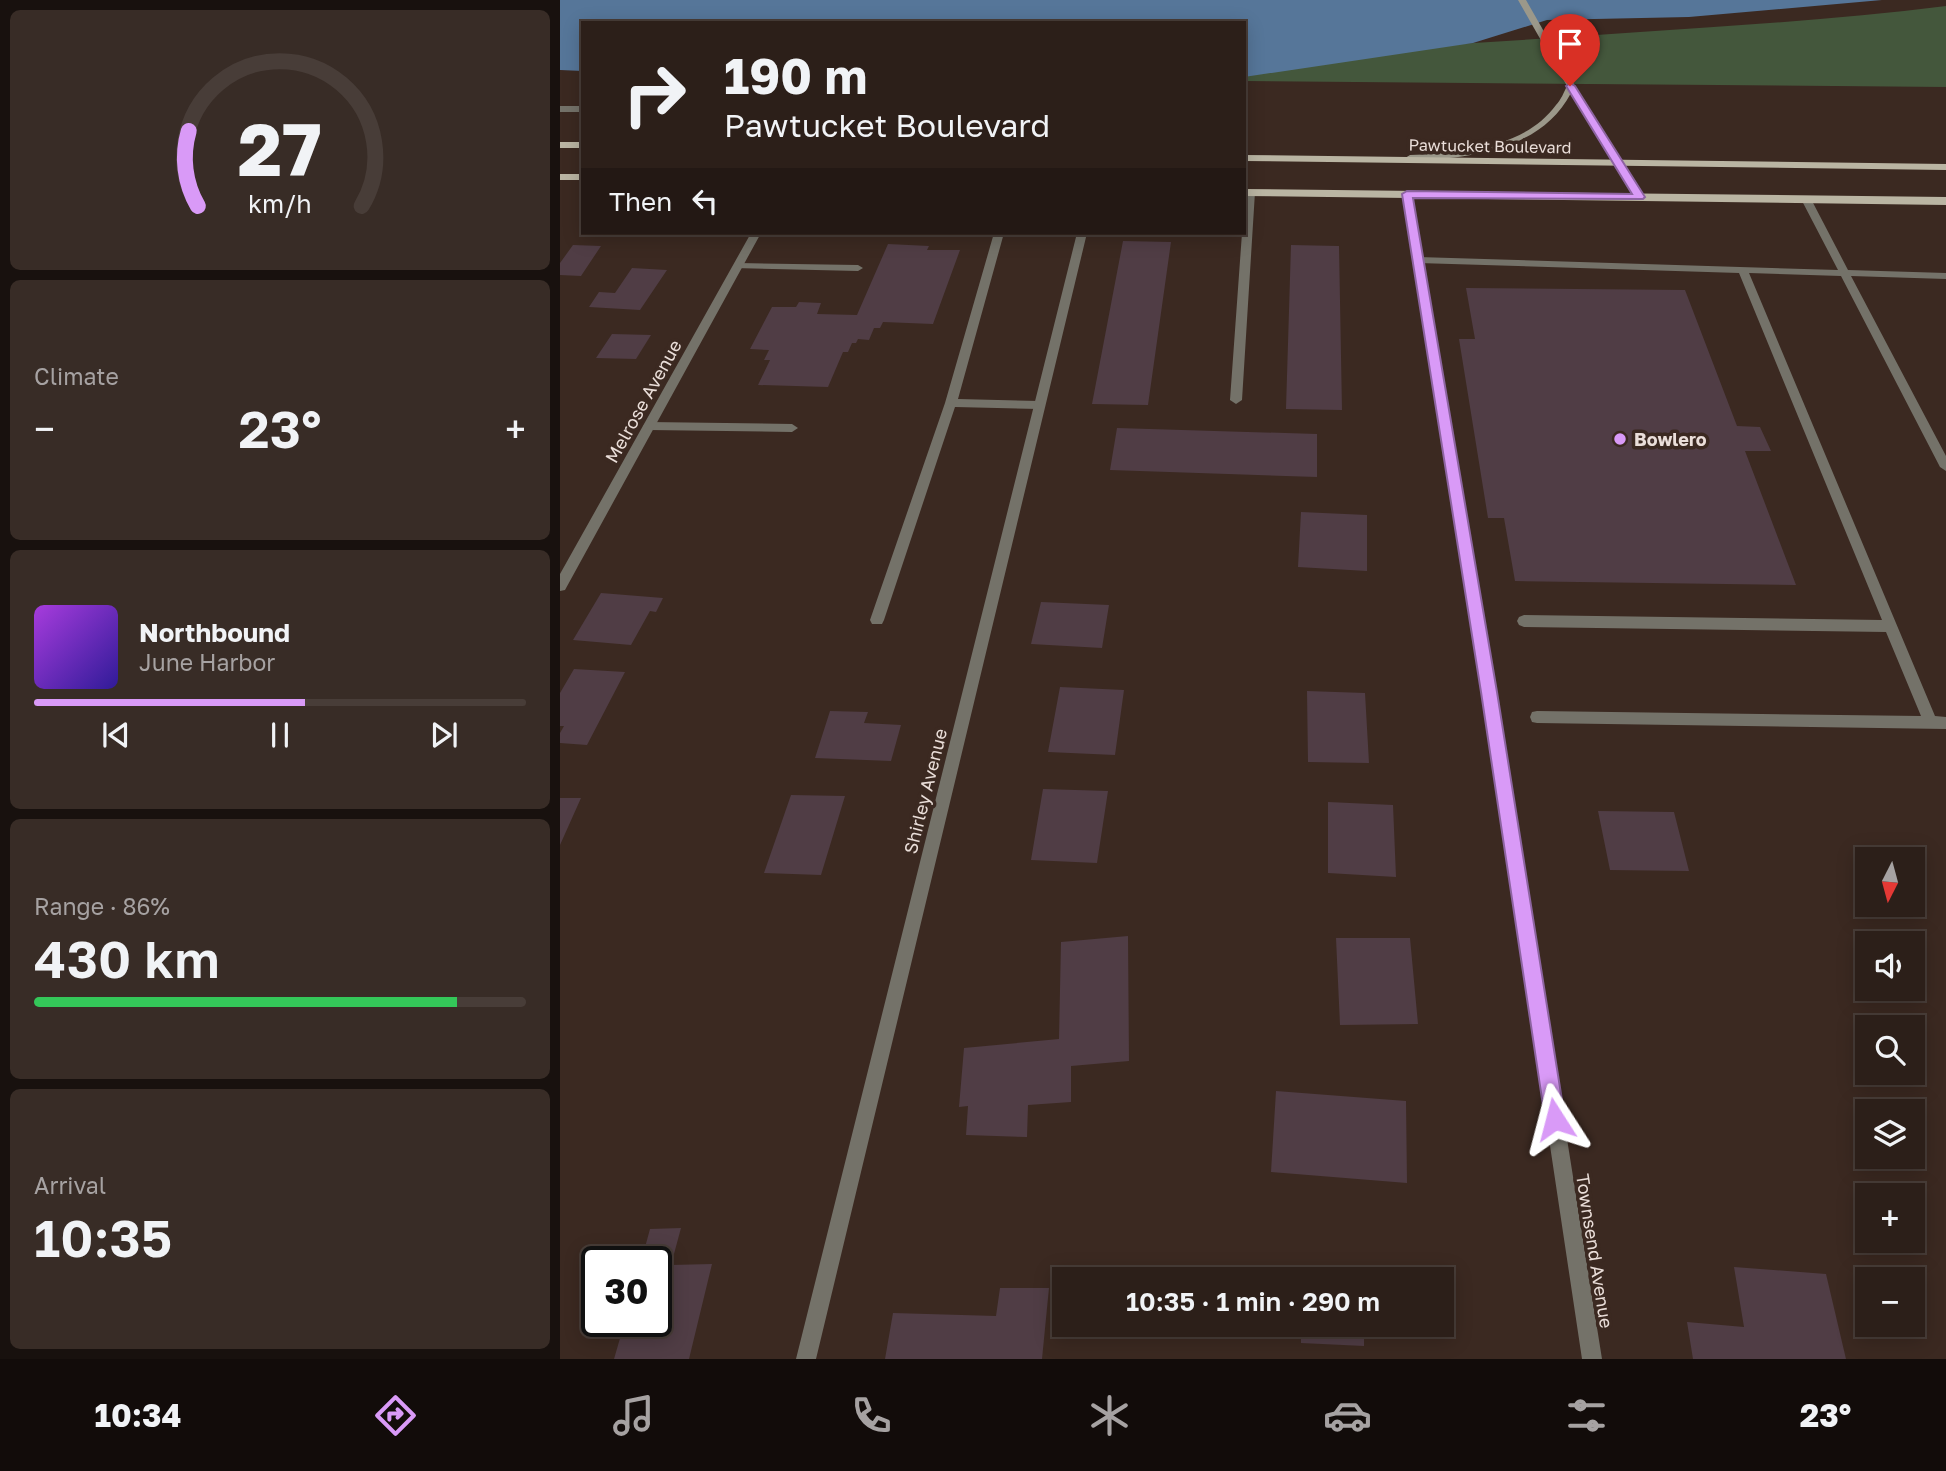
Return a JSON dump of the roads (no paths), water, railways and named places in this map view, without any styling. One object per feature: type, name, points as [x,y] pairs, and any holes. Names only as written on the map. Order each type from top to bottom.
[{"type":"main road","points":[[1522,0],[1561,65],[1570,86],[1639,197]]},
{"type":"main road","points":[[1366,160],[1457,155],[1488,148],[1524,135],[1553,117],[1564,104],[1570,86]]},
{"type":"main road","points":[[560,145],[581,145]]},
{"type":"main road","name":"Pawtucket Boulevard","points":[[1246,158],[1946,167]]},
{"type":"main road","points":[[560,177],[581,177]]},
{"type":"main road","points":[[1247,192],[1946,201]]},
{"type":"street","points":[[560,109],[581,109]]},
{"type":"street","points":[[1246,211],[1247,192]]},
{"type":"street","name":"Townsend Avenue","points":[[1407,194],[1489,692],[1592,1359]]},
{"type":"street","points":[[1806,199],[1946,467]]},
{"type":"street","name":"Melrose Avenue","points":[[560,586],[755,235]]},
{"type":"street","points":[[877,620],[951,403],[998,235]]},
{"type":"street","name":"Shirley Avenue","points":[[806,1359],[1082,235]]},
{"type":"street","points":[[1236,400],[1245,235]]},
{"type":"street","points":[[1418,260],[1946,276]]},
{"type":"street","points":[[738,266],[858,268]]},
{"type":"street","points":[[1537,717],[1938,723],[1891,626],[1744,270]]},
{"type":"street","points":[[951,403],[1039,405]]},
{"type":"street","points":[[649,426],[792,428]]},
{"type":"street","points":[[1524,621],[1891,626]]},
{"type":"water","points":[[560,0],[1882,0],[1689,17],[1547,20],[1473,43],[1246,77],[1246,21],[581,21],[581,71],[560,70]]},
{"type":"place","name":"Bowlero","points":[[1620,439]]}]
